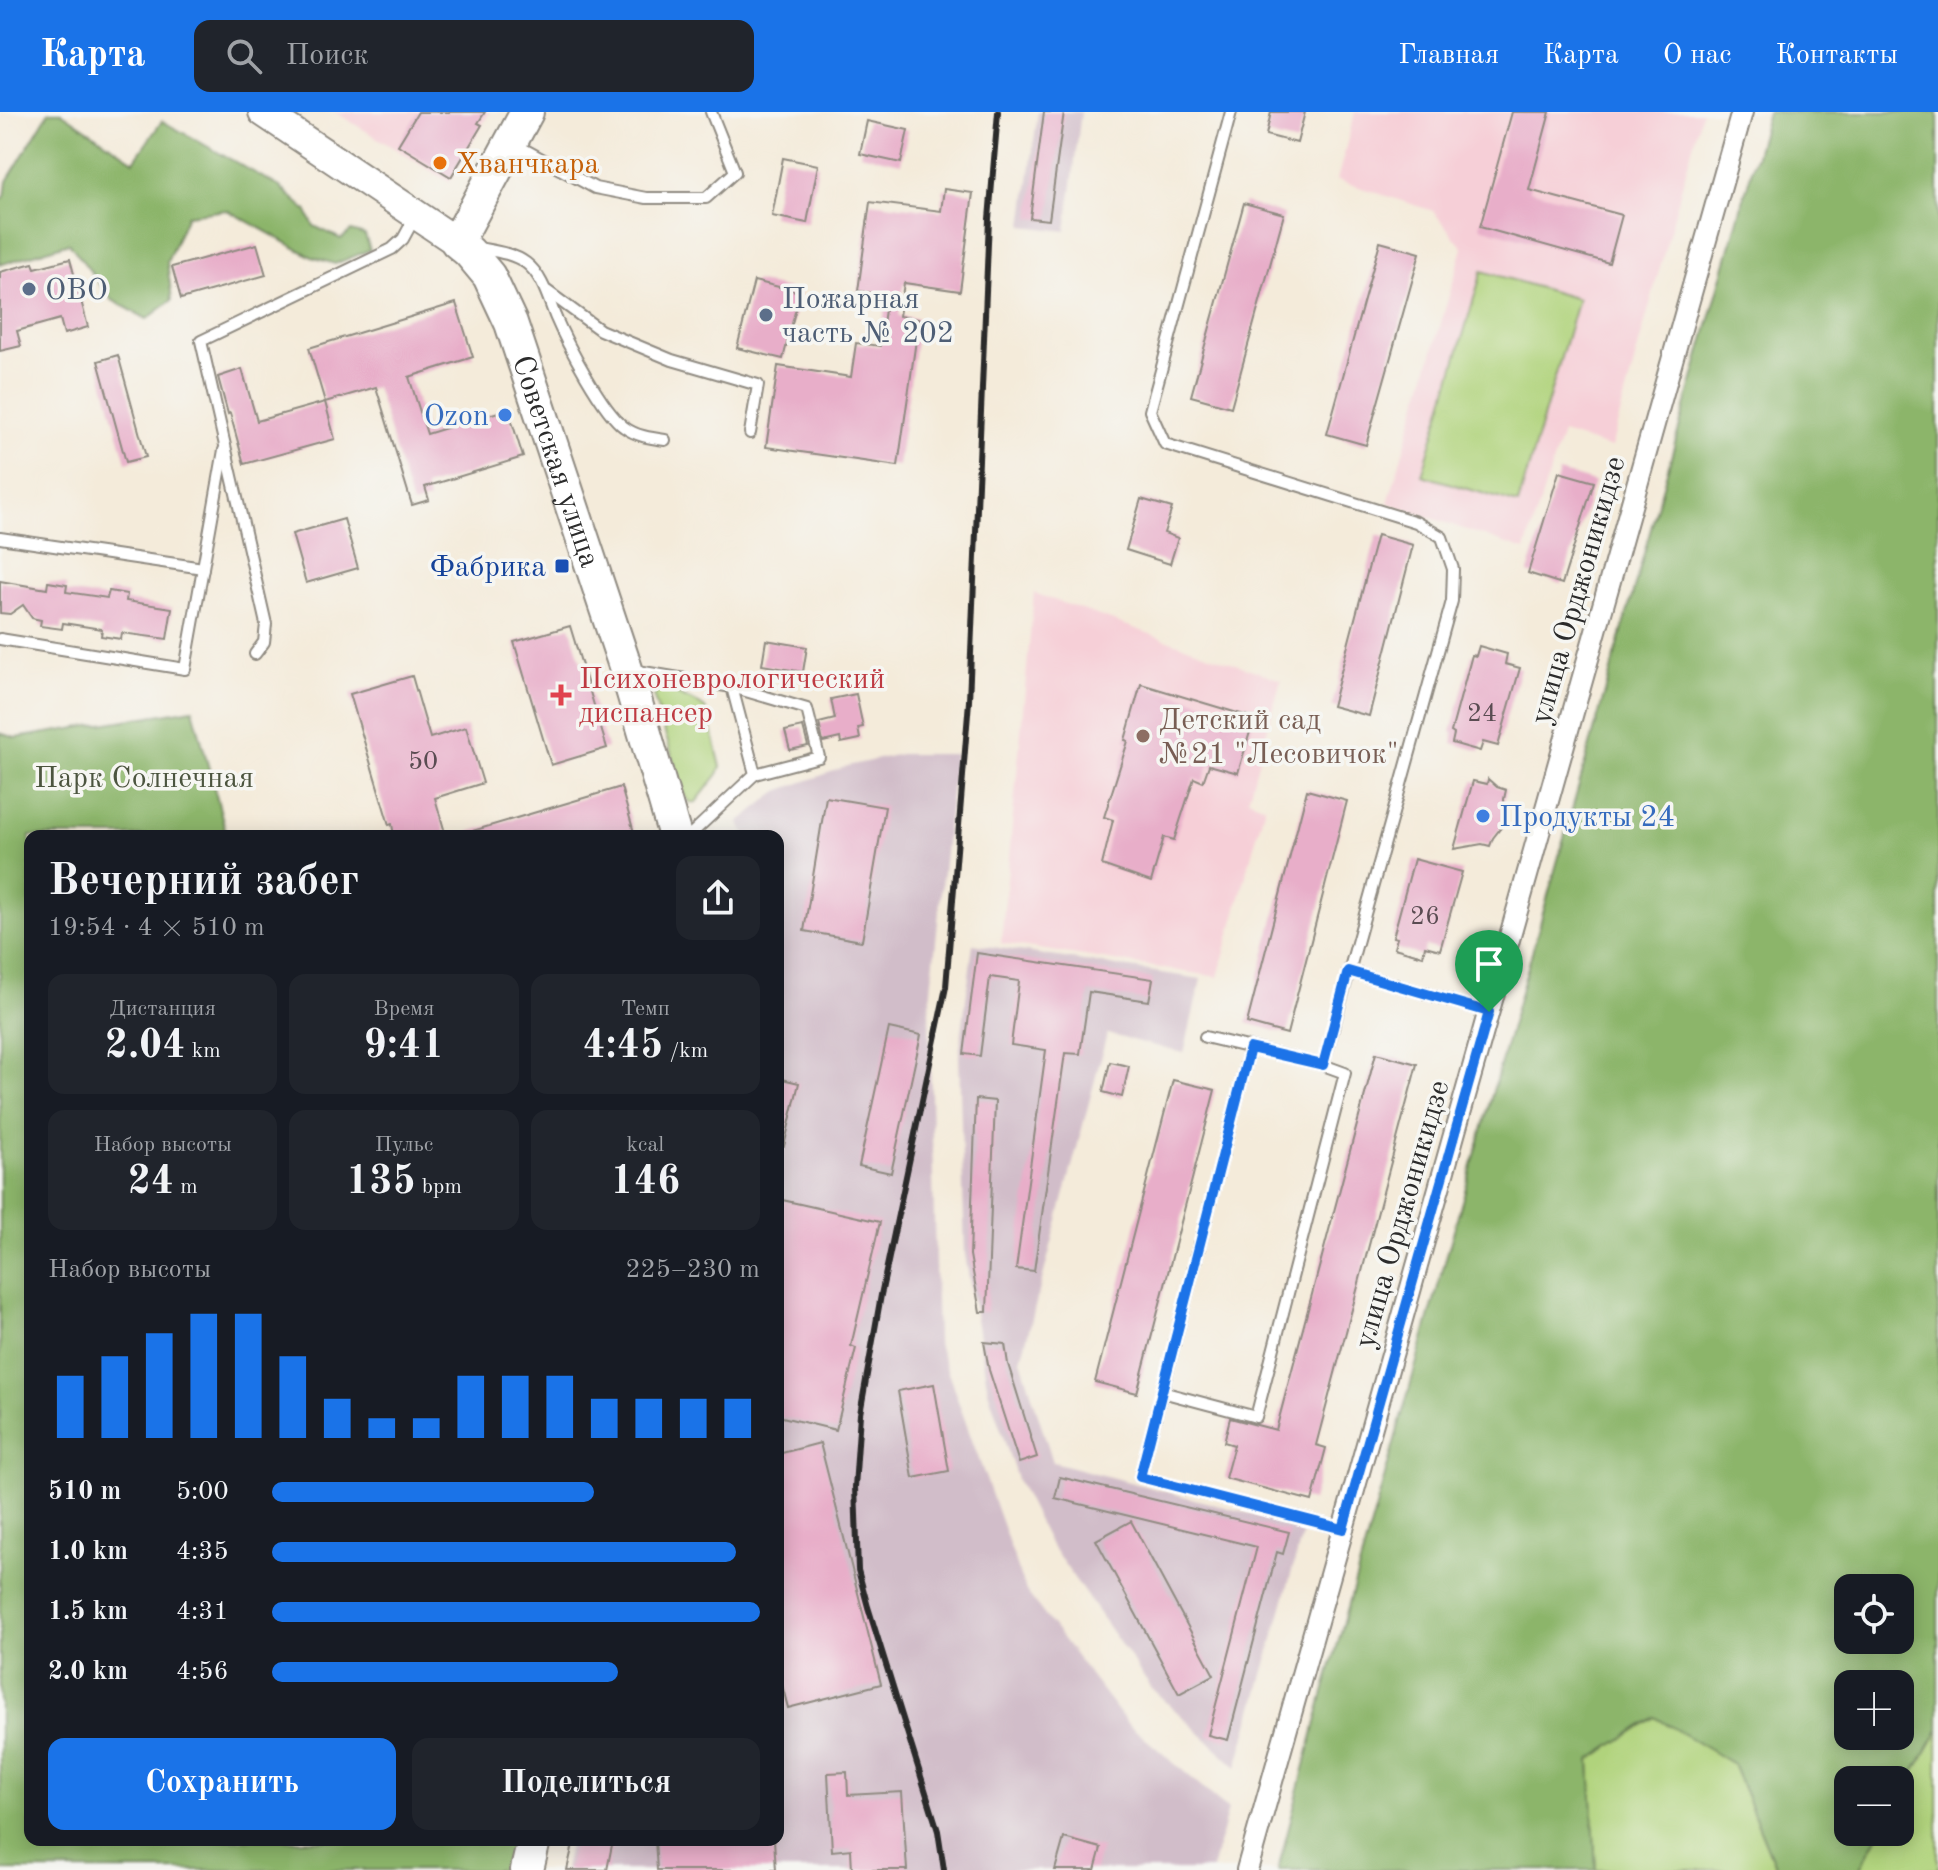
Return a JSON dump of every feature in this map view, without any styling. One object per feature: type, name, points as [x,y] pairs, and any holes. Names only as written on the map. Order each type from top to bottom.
[{"type":"main road","points":[[263,112],[457,242],[527,112]]},
{"type":"main road","name":"Советская улица","points":[[457,242],[489,276],[511,323],[626,669],[673,830]]},
{"type":"main road","points":[[527,1870],[533,1846]]},
{"type":"street","name":"улица Орджоникидзе","points":[[1247,1870],[1742,112]]},
{"type":"lane","points":[[511,142],[595,188],[646,198],[706,198],[735,172],[711,112]]},
{"type":"lane","points":[[1231,112],[1150,411],[1165,444],[1416,522],[1442,537],[1453,569],[1452,601],[1323,1065]]},
{"type":"lane","points":[[255,654],[264,642],[266,624],[201,341],[392,249],[403,239],[416,215]]},
{"type":"lane","points":[[457,242],[517,258],[527,264],[545,290],[567,343],[614,419],[635,434],[665,440]]},
{"type":"lane","points":[[545,290],[600,330],[672,360],[758,385],[750,433]]},
{"type":"lane","points":[[0,639],[185,669],[225,445]]},
{"type":"lane","points":[[0,538],[203,568]]},
{"type":"lane","points":[[626,669],[732,687],[807,709],[819,757],[755,774],[695,830]]},
{"type":"lane","points":[[732,687],[755,774]]},
{"type":"lane","points":[[1348,971],[1489,1012]]},
{"type":"lane","points":[[1162,1392],[1256,1417],[1345,1073],[1205,1037]]},
{"type":"lane","points":[[1250,1048],[1140,1477],[1343,1529]]},
{"type":"shaded area","points":[[335,112],[490,112],[449,182]]},
{"type":"shaded area","points":[[1038,112],[1081,112],[1066,231],[1023,226]]},
{"type":"shaded area","points":[[1355,112],[1702,112],[1611,448],[1562,433],[1525,550],[1388,503],[1463,248],[1433,211],[1337,180]]},
{"type":"shaded area","name":"Детский сад №21 \"Лесовичок\"","points":[[1034,593],[1281,680],[1248,799],[1265,806],[1218,977],[1001,943]]},
{"type":"shaded area","points":[[900,754],[955,754],[929,1010],[937,1342],[1026,1591],[1127,1723],[1228,1809],[1212,1870],[564,1870],[569,1846],[784,1846],[784,830],[744,830],[739,822],[778,791],[848,766]]},
{"type":"shaded area","points":[[973,944],[1201,979],[1184,1053],[1107,1034],[1021,1360],[1053,1462],[1304,1528],[1237,1767],[1152,1689],[1048,1541],[1018,1482],[988,1390],[965,1254],[959,1056]]},
{"type":"green space","points":[[49,112],[61,112],[134,161],[162,121],[280,187],[306,210],[314,226],[341,239],[351,231],[365,235],[370,250],[335,264],[312,257],[227,210],[187,215],[167,262],[172,300],[147,319],[112,300],[69,243],[0,265],[0,201],[5,196],[7,181]]},
{"type":"green space","points":[[1768,112],[1938,112],[1938,1730],[1914,1772],[1914,1766],[1834,1766],[1834,1846],[1872,1846],[1859,1870],[1777,1870],[1733,1764],[1655,1717],[1590,1760],[1596,1870],[1278,1870],[1321,1703]]},
{"type":"green space","points":[[1482,271],[1578,299],[1518,504],[1422,475]]},
{"type":"green space","points":[[661,687],[699,704],[708,714],[721,767],[696,802],[691,803],[685,797],[654,698]]},
{"type":"green space","name":"Парк Солнечная","points":[[193,709],[225,830],[24,830],[24,1846],[515,1846],[509,1870],[0,1870],[0,733],[16,738]]},
{"type":"green space","points":[[1655,1717],[1733,1763],[1777,1870],[1596,1870],[1590,1760]]},
{"type":"green space","points":[[1938,1730],[1938,1870],[1859,1870],[1872,1846],[1914,1846],[1914,1772]]},
{"type":"building","points":[[418,112],[485,112],[478,123],[482,125],[451,177],[398,145]]},
{"type":"building","points":[[1044,112],[1064,112],[1049,220],[1030,218]]},
{"type":"building","points":[[1271,112],[1305,112],[1297,143],[1266,135]]},
{"type":"building","points":[[1512,112],[1550,112],[1529,190],[1622,215],[1609,263],[1480,227]]},
{"type":"building","points":[[867,121],[908,130],[901,163],[860,154]]},
{"type":"building","points":[[783,158],[818,165],[807,223],[772,216]]},
{"type":"building","points":[[944,189],[973,193],[960,291],[904,283],[899,316],[919,319],[898,466],[766,447],[778,366],[851,377],[856,343],[880,346],[887,295],[858,291],[870,202],[941,211]]},
{"type":"building","points":[[1244,203],[1284,214],[1231,407],[1191,396]]},
{"type":"building","points":[[1380,242],[1420,253],[1366,445],[1327,434]]},
{"type":"building","points":[[257,244],[266,275],[181,299],[172,267]]},
{"type":"building","points":[[70,259],[88,327],[64,334],[60,319],[17,331],[21,346],[0,351],[0,272],[33,263],[35,268]]},
{"type":"building","points":[[754,281],[800,292],[783,359],[737,348]]},
{"type":"building","points":[[456,303],[473,357],[409,377],[427,434],[508,409],[523,457],[425,487],[429,500],[412,505],[376,387],[325,402],[309,348]]},
{"type":"building","points":[[118,355],[146,457],[126,462],[98,361]]},
{"type":"building","points":[[242,369],[257,421],[325,402],[335,439],[244,464],[218,377]]},
{"type":"building","points":[[1559,472],[1594,482],[1562,584],[1528,573]]},
{"type":"building","points":[[1141,499],[1172,508],[1164,533],[1178,538],[1170,564],[1126,550]]},
{"type":"building","points":[[344,519],[358,568],[306,583],[292,534]]},
{"type":"building","points":[[1377,535],[1413,545],[1369,716],[1332,706]]},
{"type":"building","points":[[0,581],[47,589],[48,582],[67,585],[66,592],[107,598],[109,591],[127,594],[126,601],[172,608],[167,639],[122,633],[121,639],[101,636],[102,629],[63,623],[62,629],[40,626],[41,620],[32,618],[23,605],[10,614],[0,613]]},
{"type":"building","name":"Психоневрологический диспансер","points":[[570,626],[607,748],[551,765],[514,642]]},
{"type":"building","points":[[766,640],[807,647],[803,672],[762,665]]},
{"type":"building","points":[[1479,646],[1507,654],[1505,664],[1520,668],[1498,746],[1483,742],[1480,751],[1452,743],[1454,734],[1451,732],[1472,655],[1476,656]]},
{"type":"building","points":[[412,676],[430,738],[466,727],[483,783],[435,798],[444,830],[393,830],[392,824],[389,825],[350,694]]},
{"type":"building","points":[[1141,684],[1254,718],[1238,773],[1209,765],[1203,782],[1194,778],[1174,840],[1164,837],[1151,882],[1102,865],[1113,820],[1104,817],[1128,741],[1125,740]]},
{"type":"building","points":[[856,694],[863,727],[858,728],[860,739],[841,743],[840,738],[823,742],[819,723],[835,719],[831,699]]},
{"type":"building","points":[[803,727],[808,746],[790,750],[785,731]]},
{"type":"building","points":[[1488,779],[1506,790],[1503,825],[1490,846],[1482,844],[1454,849],[1473,781],[1487,784]]},
{"type":"building","points":[[621,787],[633,830],[476,830]]},
{"type":"building","points":[[1307,790],[1347,801],[1287,1034],[1247,1023]]},
{"type":"building","points":[[826,797],[885,807],[862,941],[804,931]]},
{"type":"building","points":[[1414,859],[1462,872],[1440,950],[1425,946],[1423,956],[1394,948],[1397,938],[1393,937]]},
{"type":"building","points":[[977,953],[1153,979],[1149,1001],[1089,992],[1080,1054],[1065,1053],[1034,1271],[1016,1269],[1046,1050],[1011,1045],[1019,981],[990,977],[980,1056],[964,1054]]},
{"type":"building","points":[[889,1028],[921,1035],[891,1173],[859,1166]]},
{"type":"building","points":[[1376,1053],[1417,1064],[1316,1445],[1326,1448],[1312,1501],[1225,1478],[1234,1445],[1224,1442],[1230,1418],[1276,1430]]},
{"type":"building","points":[[1110,1062],[1129,1066],[1122,1097],[1103,1092]]},
{"type":"building","points":[[784,1079],[799,1083],[784,1146]]},
{"type":"building","points":[[1173,1080],[1215,1090],[1137,1393],[1095,1382]]},
{"type":"building","points":[[976,1099],[995,1101],[987,1312],[980,1312],[970,1255]]},
{"type":"building","points":[[784,1200],[880,1222],[851,1346],[856,1348],[836,1430],[784,1417]]},
{"type":"building","points":[[984,1342],[1005,1344],[1008,1364],[1037,1457],[1019,1463],[989,1370]]},
{"type":"building","points":[[934,1384],[949,1471],[913,1478],[898,1391]]},
{"type":"building","points":[[820,1443],[881,1684],[788,1708],[784,1692],[784,1452]]},
{"type":"building","points":[[1060,1477],[1289,1532],[1283,1554],[1277,1552],[1228,1740],[1208,1735],[1257,1547],[1055,1498]]},
{"type":"building","points":[[1131,1521],[1214,1675],[1179,1694],[1096,1540]]},
{"type":"building","points":[[847,1772],[848,1795],[902,1792],[907,1870],[852,1870],[851,1849],[832,1851],[828,1773]]},
{"type":"building","points":[[1064,1838],[1101,1848],[1095,1870],[1055,1870]]},
{"type":"building","points":[[573,1846],[612,1846],[607,1870],[567,1870]]},
{"type":"building","points":[[655,1846],[774,1846],[776,1870],[657,1870]]},
{"type":"railway","points":[[944,1870],[938,1831],[858,1570],[855,1487],[860,1414],[881,1295],[946,987],[969,701],[989,219],[998,112]]},
{"type":"place","name":"Хванчкара","points":[[440,163]]},
{"type":"place","name":"ОВО","points":[[29,289]]},
{"type":"place","name":"Пожарная часть № 202","points":[[766,315]]},
{"type":"place","name":"Ozon","points":[[505,415]]},
{"type":"place","name":"Фабрика","points":[[562,566]]},
{"type":"place","name":"Психоневрологический диспансер","points":[[561,695]]},
{"type":"place","name":"Детский сад №21 \"Лесовичок\"","points":[[1143,736]]},
{"type":"place","name":"Продукты 24","points":[[1483,816]]},
{"type":"route","points":[[1348,971],[1489,1012],[1343,1529],[1140,1477],[1250,1048],[1323,1065],[1348,971]]}]
